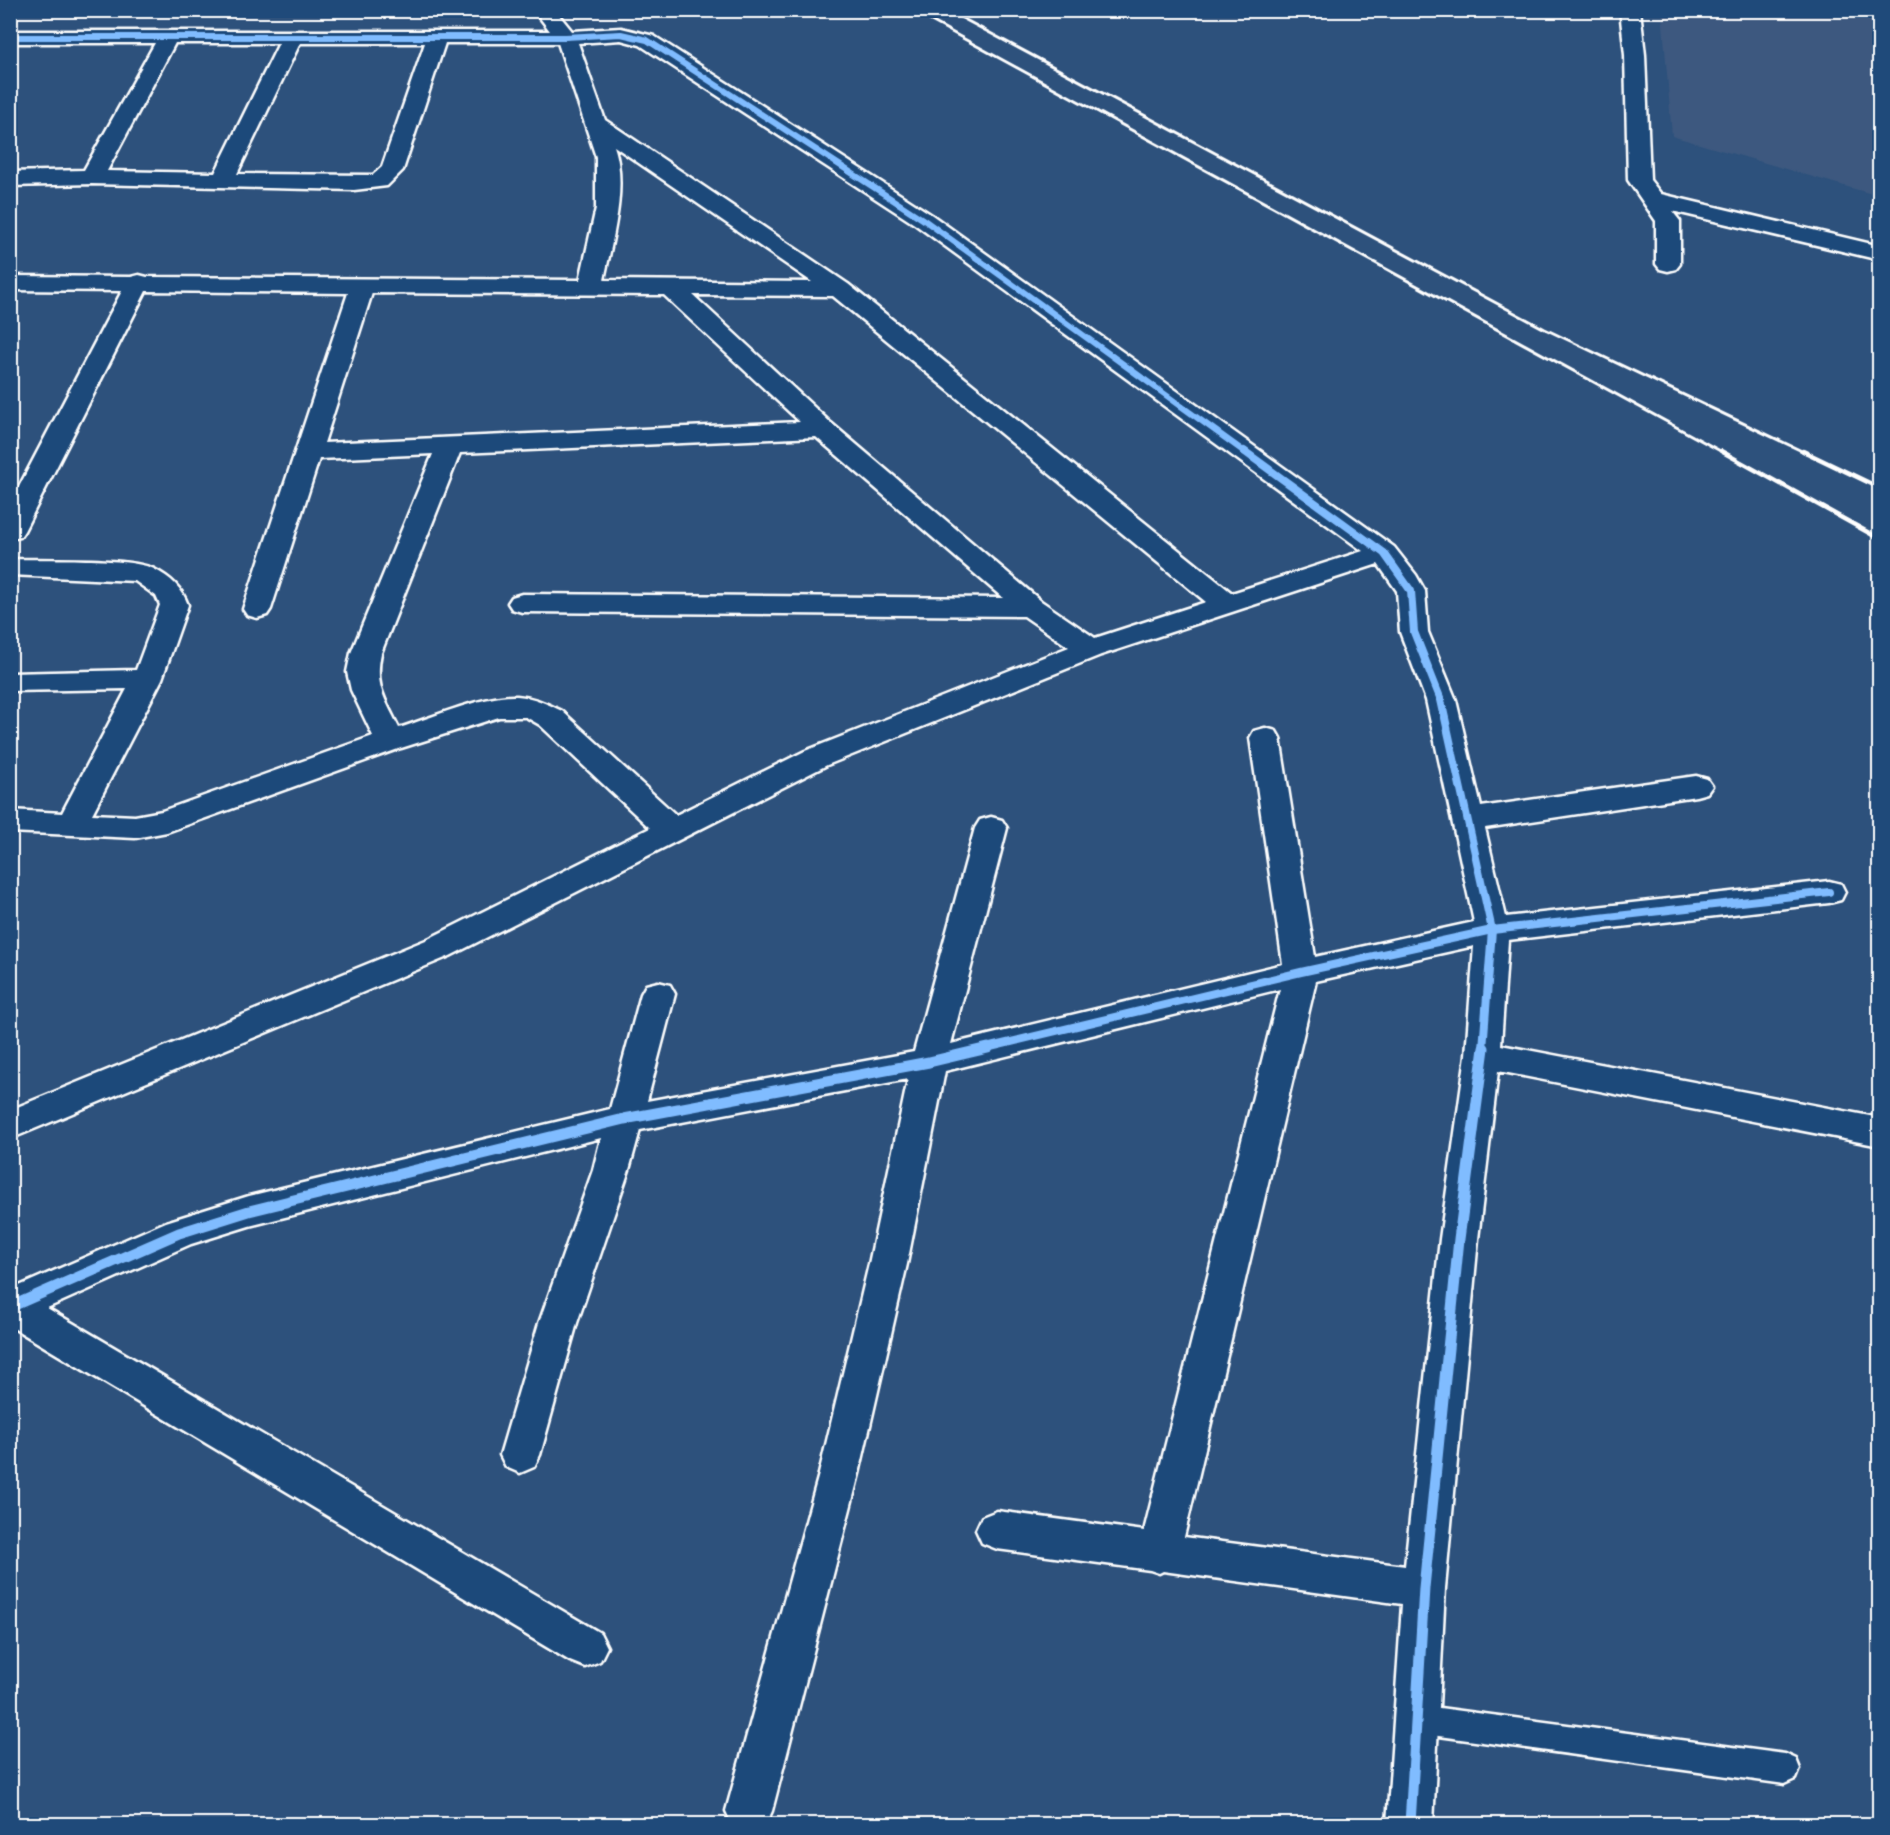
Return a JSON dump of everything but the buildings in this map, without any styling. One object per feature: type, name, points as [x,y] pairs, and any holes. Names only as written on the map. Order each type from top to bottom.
[{"type":"street","points":[[544,10],[566,37],[607,157],[607,208],[591,287]]},
{"type":"street","points":[[1630,10],[1635,55],[1639,180],[1668,221],[1668,264]]},
{"type":"street","points":[[92,177],[169,36]]},
{"type":"street","points":[[222,181],[293,36]]},
{"type":"street","points":[[10,37],[635,36],[647,40],[924,220],[1384,553],[1407,581],[1411,591],[1414,632],[1442,700],[1492,930],[1483,1055],[1459,1239],[1424,1588],[1410,1824]]},
{"type":"street","points":[[10,179],[92,177],[354,183],[378,181],[392,170],[437,37]]},
{"type":"street","points":[[596,123],[839,289],[1227,604]]},
{"type":"street","points":[[1652,199],[1880,252]]},
{"type":"street","points":[[10,282],[591,287],[673,290],[839,289]]},
{"type":"street","points":[[10,531],[139,282]]},
{"type":"street","points":[[256,609],[362,286]]},
{"type":"street","points":[[673,290],[822,429],[1032,607],[1091,649]]},
{"type":"street","points":[[307,452],[822,429]]},
{"type":"street","points":[[390,741],[366,690],[362,672],[366,653],[450,446]]},
{"type":"street","points":[[10,1125],[438,948],[816,758],[1091,649],[1384,553]]},
{"type":"street","points":[[10,567],[123,571],[143,574],[169,592],[174,605],[147,679],[71,825]]},
{"type":"street","points":[[522,603],[1032,607]]},
{"type":"street","points":[[10,682],[147,679]]},
{"type":"street","points":[[10,821],[135,827],[167,821],[390,741],[497,707],[517,706],[534,709],[550,718],[673,831]]},
{"type":"street","points":[[1159,1554],[1301,972],[1265,738]]},
{"type":"street","points":[[1468,820],[1696,786]]},
{"type":"street","points":[[749,1811],[839,1474],[888,1264],[929,1062],[991,828]]},
{"type":"street","points":[[11,1307],[179,1233],[249,1211],[624,1119],[929,1062],[1301,972],[1492,930],[1829,892]]},
{"type":"street","points":[[520,1455],[558,1323],[610,1170],[658,994]]},
{"type":"street","points":[[1483,1055],[1880,1132]]},
{"type":"street","points":[[11,1307],[585,1647]]},
{"type":"street","points":[[997,1530],[1159,1554],[1424,1588]]},
{"type":"lane","points":[[1417,1719],[1785,1769]]},
{"type":"shaded area","points":[[1662,11],[1879,11],[1879,196],[1672,136]]},
{"type":"railway","points":[[911,10],[1724,453]]},
{"type":"railway","points":[[947,10],[1545,329],[1806,453]]},
{"type":"railway","points":[[1721,451],[1880,539]]},
{"type":"railway","points":[[1803,451],[1880,488]]},
{"type":"cycle path","points":[[10,37],[566,37],[621,34],[647,40],[924,220],[1384,553],[1406,581],[1411,591],[1414,632],[1441,700],[1492,930],[1483,1055],[1459,1239],[1424,1588],[1410,1824]]},
{"type":"cycle path","points":[[10,1307],[179,1233],[249,1211],[624,1119],[929,1062],[1301,972],[1492,930],[1829,892]]}]
